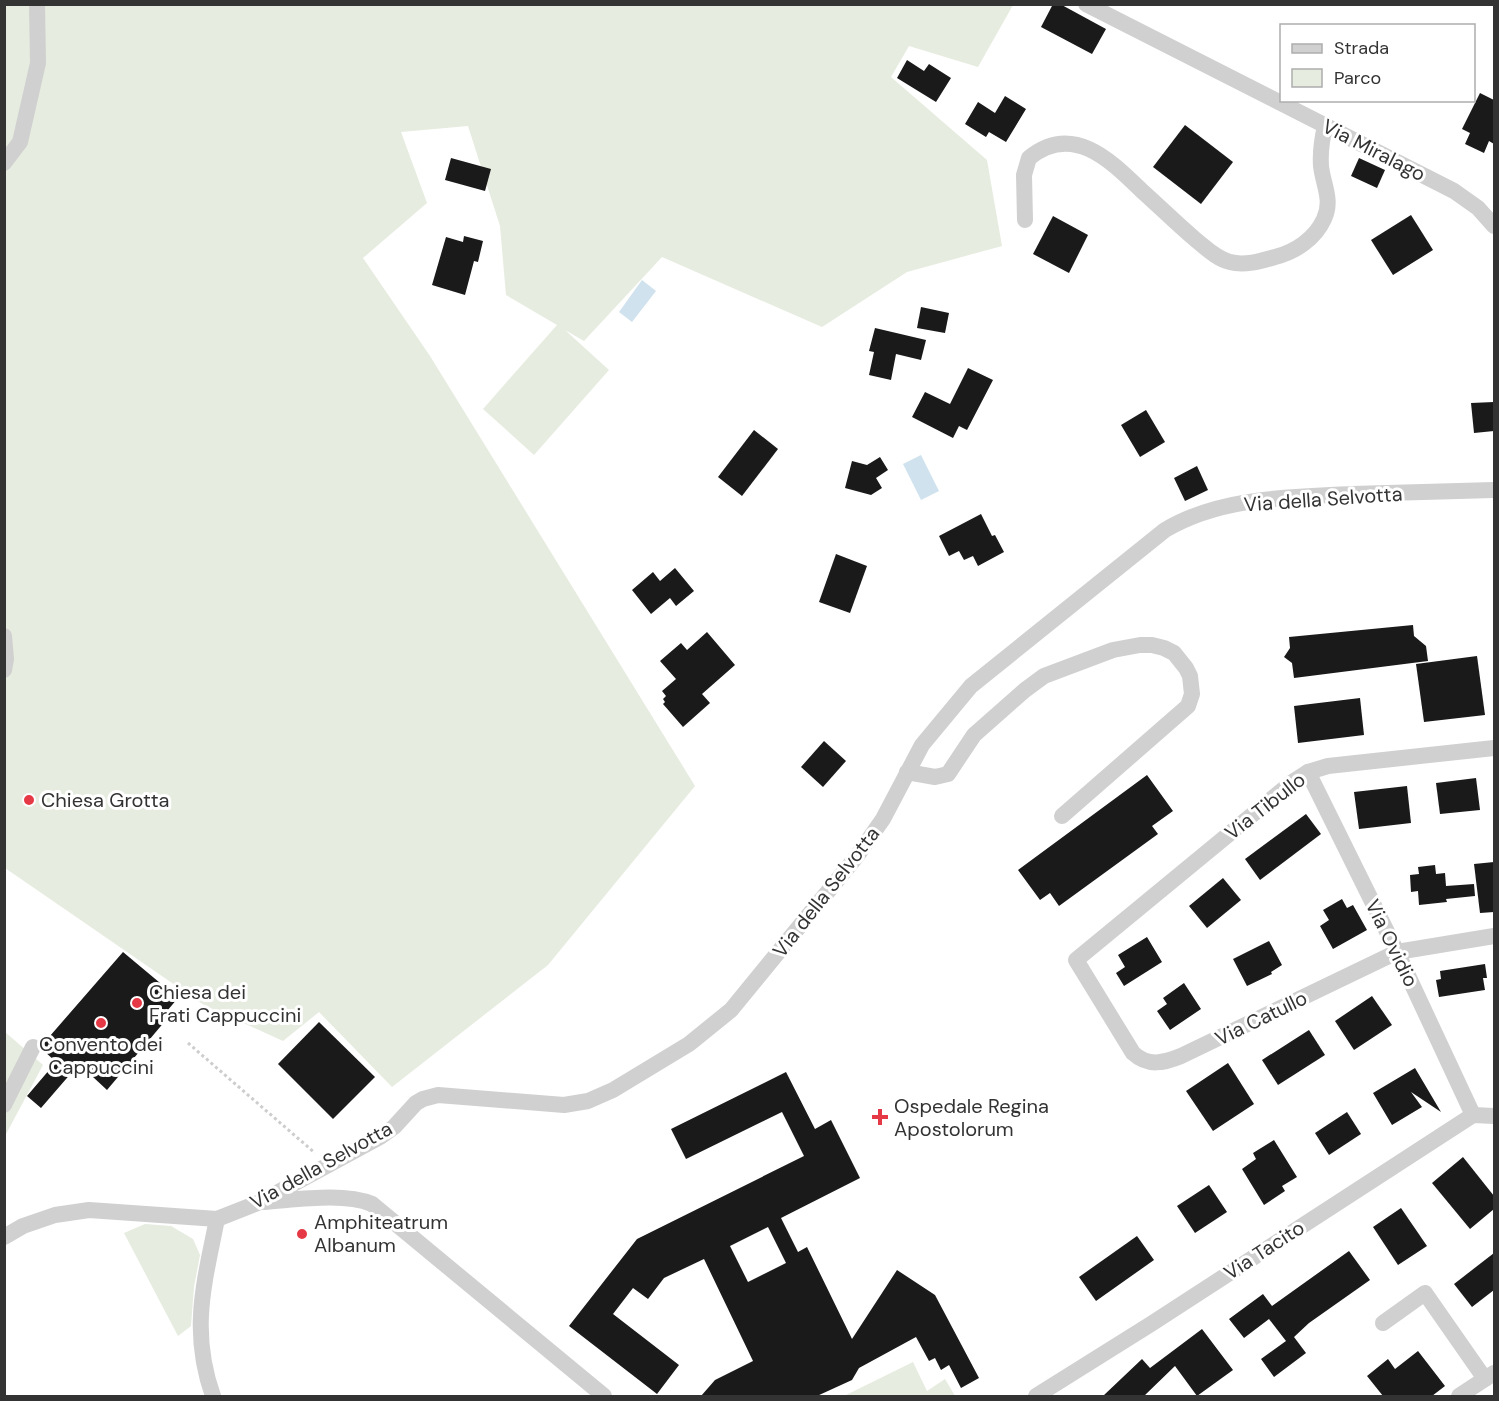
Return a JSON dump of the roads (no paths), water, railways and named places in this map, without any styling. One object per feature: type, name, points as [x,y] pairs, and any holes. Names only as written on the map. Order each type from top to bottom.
[{"type":"street","points":[[4,163],[20,142],[38,63],[37,4]]},
{"type":"street","name":"Via Miralago","points":[[1086,4],[1454,190],[1478,208],[1494,225]]},
{"type":"street","points":[[1025,220],[1024,175],[1029,158],[1055,145],[1074,144],[1089,148],[1108,160],[1191,236],[1219,258],[1243,264],[1280,256],[1308,240],[1325,218],[1328,198],[1320,159],[1325,126]]},
{"type":"street","name":"Via della Selvotta","points":[[217,1219],[260,1202],[387,1132],[412,1106],[423,1099],[447,1095],[538,1104],[576,1104],[613,1090],[689,1044],[719,1021],[742,999],[857,856],[883,819],[922,745],[935,727],[981,676],[1152,539],[1187,518],[1223,507],[1292,497],[1494,490]]},
{"type":"street","points":[[4,636],[6,659],[4,670]]},
{"type":"street","points":[[907,772],[935,777],[948,774],[974,735],[1044,676],[1113,650],[1140,645],[1164,648],[1174,653],[1190,676],[1192,694],[1188,706],[1062,816]]},
{"type":"street","name":"Via Tibullo","points":[[1076,960],[1291,783],[1308,772],[1328,766],[1494,748]]},
{"type":"street","name":"Via Ovidio","points":[[1308,772],[1397,952],[1473,1114]]},
{"type":"street","name":"Via Catullo","points":[[1076,960],[1134,1053],[1143,1061],[1159,1063],[1181,1056],[1397,952],[1494,936]]},
{"type":"street","points":[[4,1105],[33,1047]]},
{"type":"street","points":[[1473,1114],[1494,1116]]},
{"type":"street","name":"Via Tacito","points":[[1035,1396],[1151,1324],[1473,1114]]},
{"type":"street","points":[[260,1202],[338,1198],[356,1199],[372,1204],[604,1396]]},
{"type":"street","points":[[4,1237],[23,1226],[56,1215],[89,1210],[217,1219],[202,1289],[200,1316],[203,1355],[213,1396]]},
{"type":"street","points":[[1383,1323],[1425,1293],[1490,1376],[1460,1396]]},
{"type":"water","points":[[642,280],[656,291],[632,322],[619,312]]},
{"type":"water","points":[[921,455],[939,491],[921,500],[903,464]]},
{"type":"place","name":"Chiesa Grotta","points":[[29,800]]},
{"type":"place","name":"Chiesa dei Frati Cappuccini","points":[[137,1003]]},
{"type":"place","name":"Convento dei Cappuccini","points":[[101,1023]]},
{"type":"place","name":"Ospedale Regina Apostolorum","points":[[880,1117]]},
{"type":"place","name":"Amphiteatrum Albanum","points":[[302,1234]]}]
